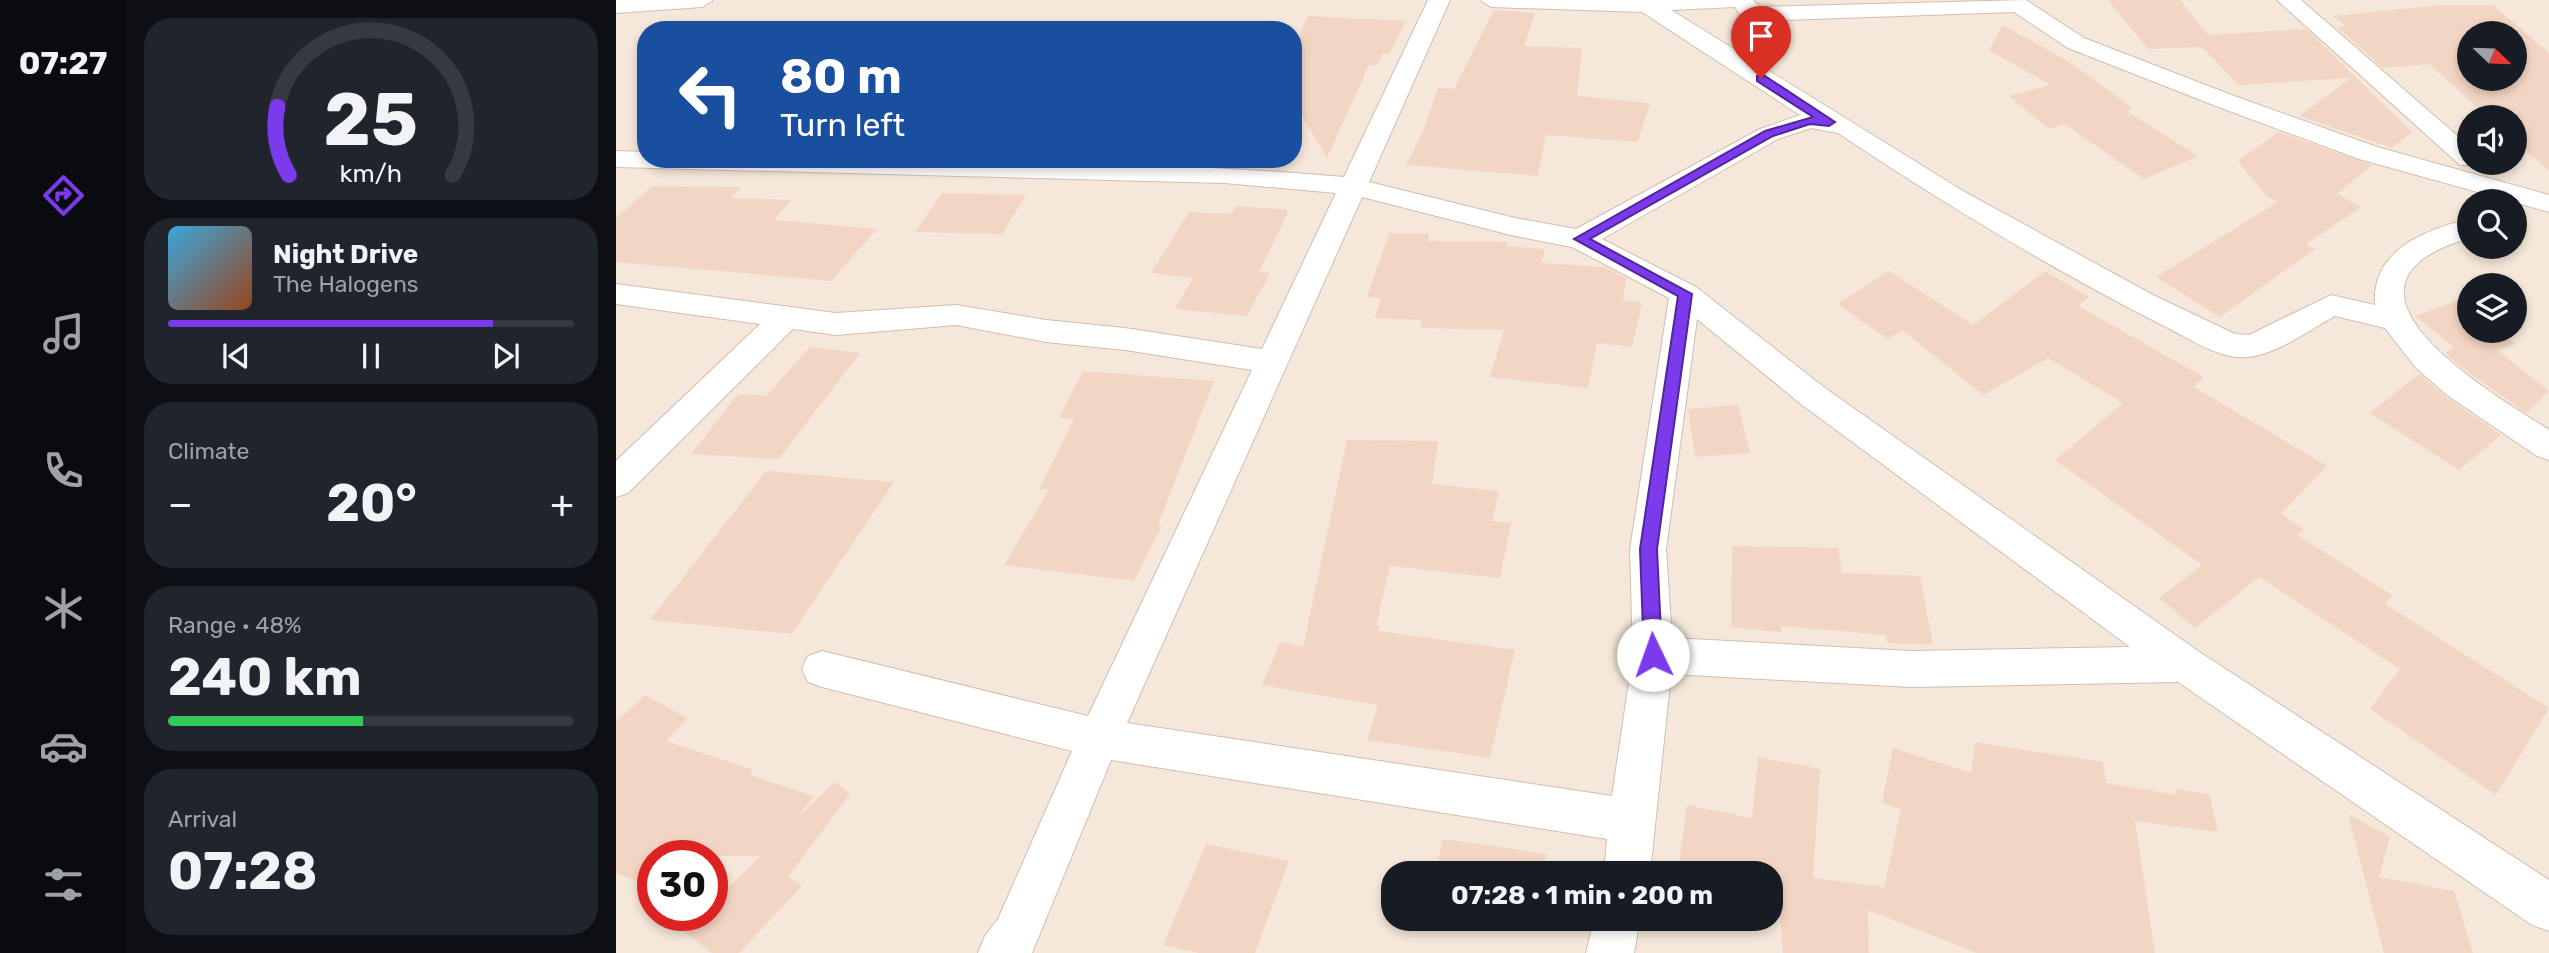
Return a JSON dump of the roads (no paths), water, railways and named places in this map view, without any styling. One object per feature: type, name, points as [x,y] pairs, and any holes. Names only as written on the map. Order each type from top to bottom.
[{"type":"street","points":[[616,6],[702,0]]},
{"type":"street","points":[[1002,953],[1015,936],[1099,738],[1438,0]]},
{"type":"street","points":[[1491,0],[1647,5],[1741,0],[1748,10],[1757,14],[2013,2],[2077,43],[2368,153],[2487,189]]},
{"type":"street","points":[[2288,0],[2457,148]]},
{"type":"street","points":[[1647,5],[1829,122]]},
{"type":"street","points":[[1580,239],[1769,134],[1809,120],[1829,122],[1847,128],[1965,204],[2142,302],[2230,345],[2248,346],[2259,343],[2331,306],[2393,319]]},
{"type":"street","points":[[616,159],[637,160]]},
{"type":"street","points":[[958,168],[1224,175],[1351,186],[1515,228],[1580,239],[1685,294],[1813,396],[2184,664],[2357,777],[2549,908]]},
{"type":"street","points":[[2491,175],[2510,189]]},
{"type":"street","points":[[2457,232],[2422,244],[2399,262],[2389,290],[2393,319],[2414,350],[2444,376],[2549,447]]},
{"type":"street","points":[[616,294],[836,324],[956,315],[1046,331],[1125,339],[1273,362]]},
{"type":"street","points":[[1628,861],[1653,655],[1648,549],[1685,294]]},
{"type":"street","points":[[616,483],[787,316]]},
{"type":"street","points":[[1653,655],[1911,669],[2184,664]]},
{"type":"street","points":[[821,669],[1099,738],[1631,821]]},
{"type":"street","points":[[1609,953],[1614,931]]}]
